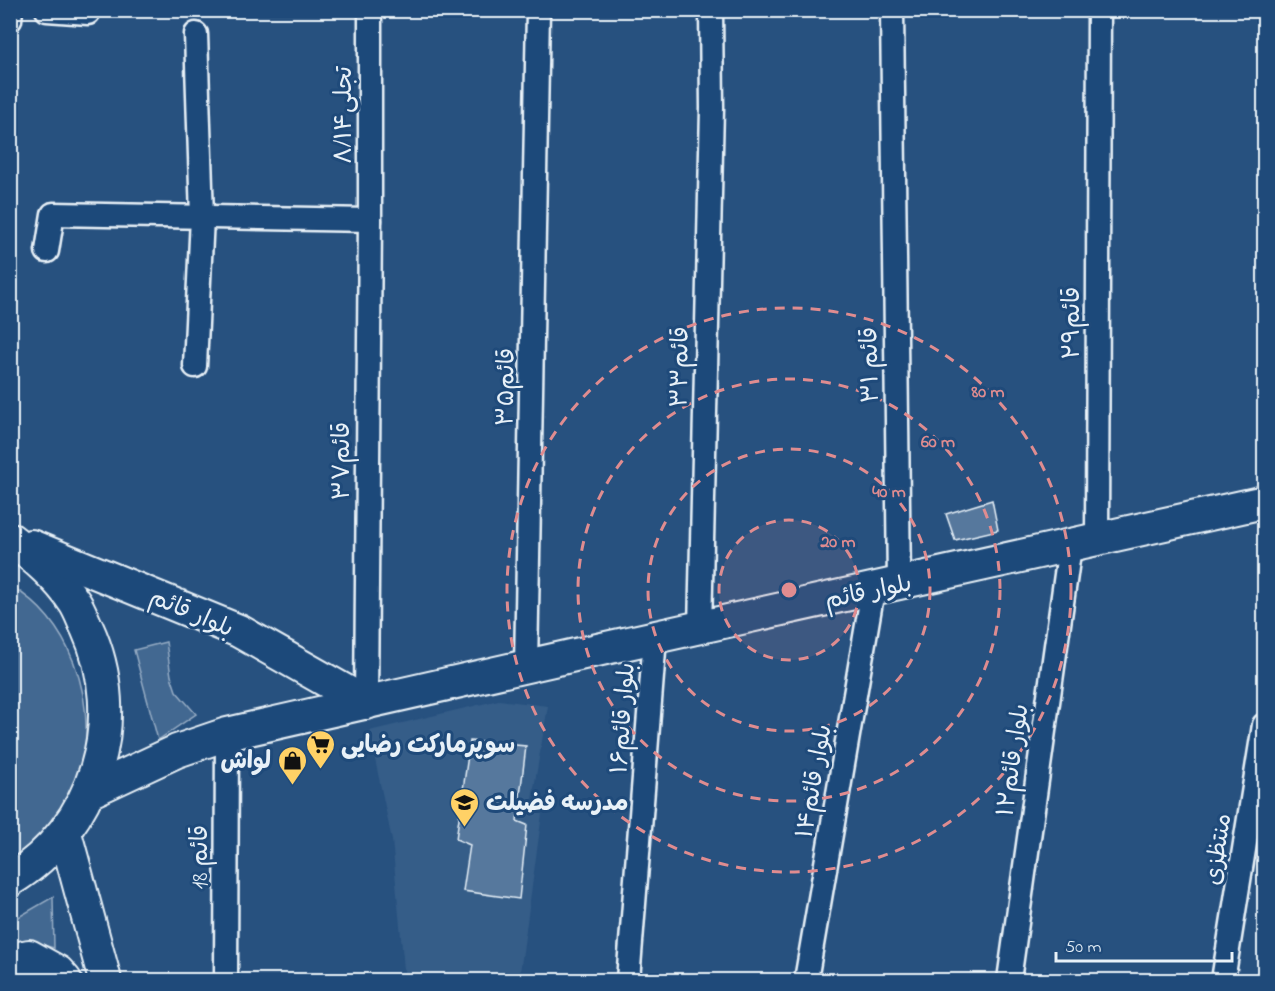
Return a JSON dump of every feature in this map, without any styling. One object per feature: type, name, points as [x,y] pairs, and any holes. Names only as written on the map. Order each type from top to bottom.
[{"type":"main road","name":"بلوار قائم","points":[[89,792],[177,751],[227,735],[1264,502]]},
{"type":"main road","name":"بلوار قائم","points":[[10,538],[239,631],[366,703]]},
{"type":"main road","points":[[10,538],[45,566],[76,604],[96,648],[106,696],[103,745],[89,792],[65,833],[30,868],[10,880]]},
{"type":"main road","points":[[65,833],[105,981]]},
{"type":"main road","points":[[10,960],[29,956],[58,972],[65,981]]},
{"type":"street","points":[[10,20],[11,10]]},
{"type":"street","points":[[47,10],[88,13]]},
{"type":"street","name":"تجلی۸‌/۱۴","points":[[370,10],[370,220]]},
{"type":"street","name":"قائم۳۵","points":[[526,667],[538,10]]},
{"type":"street","name":"قائم۳۳","points":[[699,628],[712,108],[711,10]]},
{"type":"street","name":"قائم ۳۱","points":[[886,587],[894,144],[892,10]]},
{"type":"street","name":"قائم۲۹","points":[[1083,543],[1100,107],[1099,10]]},
{"type":"street","points":[[195,366],[202,217],[196,34]]},
{"type":"street","points":[[47,251],[53,214],[370,220]]},
{"type":"street","name":"قائم۳۷","points":[[366,703],[370,220]]},
{"type":"street","name":"بلوار قائم۱۲","points":[[1009,981],[1083,543]]},
{"type":"street","name":"بلوار قائم۱۴","points":[[806,981],[886,587]]},
{"type":"street","name":"بلوار قائم۱۶","points":[[628,981],[655,638]]},
{"type":"street","name":"منتظزی","points":[[1223,981],[1264,725]]},
{"type":"street","name":"18 قائم","points":[[226,981],[227,735]]},
{"type":"shaded area","points":[[11,586],[32,601],[63,639],[74,662],[81,686],[86,736],[81,769],[60,816],[44,836],[11,864]]},
{"type":"shaded area","points":[[166,642],[171,676],[176,691],[196,714],[158,740],[134,650]]},
{"type":"shaded area","name":"مدرسه فضیلت","points":[[499,700],[548,706],[530,811],[542,814],[519,980],[405,980],[392,840],[369,731]]},
{"type":"shaded area","points":[[53,897],[54,948],[32,942],[11,942],[10,922]]},
{"type":"shaded area","points":[[23,969],[42,980],[11,980],[11,974]]},
{"type":"building","points":[[992,500],[998,530],[955,540],[946,514]]},
{"type":"building","points":[[470,741],[526,746],[517,821],[527,825],[519,899],[463,891],[470,845],[456,839]]},
{"type":"place","name":"سوپرمارکت رضایی","points":[[320,770]]},
{"type":"place","name":"لواش","points":[[292,786]]},
{"type":"place","name":"مدرسه فضیلت","points":[[465,828]]}]
